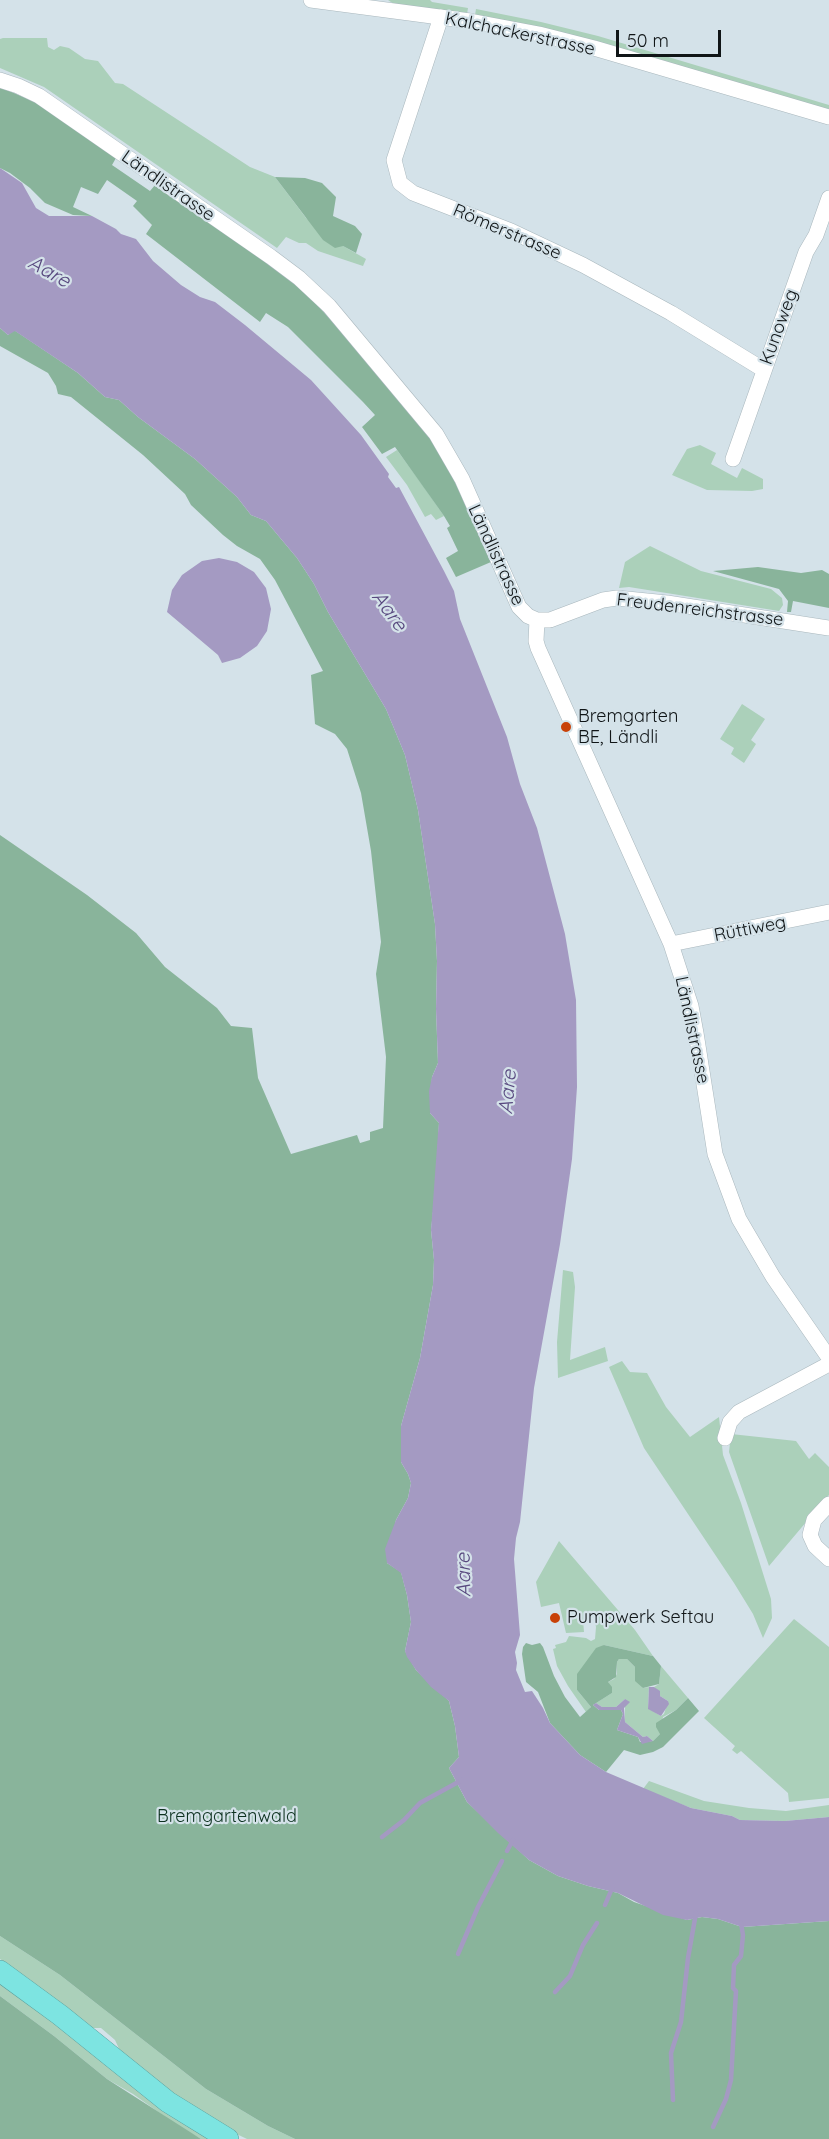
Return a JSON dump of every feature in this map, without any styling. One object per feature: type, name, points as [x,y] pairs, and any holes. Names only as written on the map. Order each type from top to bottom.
[{"type":"highway","points":[[0,1971],[60,2014],[168,2102],[228,2139]]},
{"type":"street","name":"Kalchackerstrasse","points":[[311,0],[441,17],[566,40],[829,117]]},
{"type":"street","name":"Römerstrasse","points":[[441,17],[394,160],[400,183],[413,193],[511,231],[583,265],[671,313],[764,370]]},
{"type":"street","name":"Ländlistrasse","points":[[0,80],[39,96],[299,278],[329,306],[436,434],[462,479],[519,607],[528,616],[537,620],[538,648],[671,944],[691,1006],[715,1154],[739,1219],[773,1277],[829,1358]]},
{"type":"street","name":"Kunoweg","points":[[733,459],[806,252],[816,234],[829,198]]},
{"type":"street","name":"Freudenreichstrasse","points":[[537,620],[556,618],[603,600],[617,598],[667,603],[829,628]]},
{"type":"street","name":"Rüttiweg","points":[[671,944],[829,912]]},
{"type":"street","points":[[725,1438],[730,1422],[740,1412],[829,1364]]},
{"type":"street","points":[[829,1504],[814,1520],[810,1535],[815,1546],[829,1559]]},
{"type":"green space","points":[[388,0],[430,0],[468,8],[467,14],[394,4]]},
{"type":"green space","points":[[476,9],[598,36],[829,105],[829,111],[475,15]]},
{"type":"green space","points":[[47,38],[48,47],[54,50],[60,46],[69,48],[85,59],[98,61],[115,83],[123,84],[250,167],[275,177],[306,218],[343,246],[366,259],[363,266],[318,251],[306,243],[299,243],[286,237],[277,248],[44,87],[0,68],[0,39]]},
{"type":"green space","points":[[0,87],[35,102],[116,158],[112,165],[150,191],[155,185],[291,279],[341,330],[430,437],[451,473],[491,562],[456,577],[446,558],[458,551],[447,528],[450,526],[395,447],[382,454],[362,427],[375,415],[288,327],[266,313],[260,322],[146,234],[152,225],[133,206],[137,201],[107,180],[98,194],[81,187],[73,207],[92,216],[73,215],[45,203],[30,188],[0,168]]},
{"type":"green space","points":[[275,177],[305,178],[322,183],[336,197],[333,216],[355,226],[362,234],[356,253],[343,246],[335,248],[323,240]]},
{"type":"green space","name":"Bremgartenwald","points":[[0,328],[8,335],[14,330],[78,373],[105,397],[119,400],[195,459],[237,497],[251,515],[266,521],[297,558],[314,584],[328,612],[386,709],[405,755],[418,810],[435,924],[437,961],[438,1063],[432,1077],[430,1113],[439,1123],[431,1230],[434,1260],[433,1285],[420,1358],[401,1426],[401,1462],[411,1483],[408,1498],[396,1520],[387,1563],[401,1572],[407,1595],[411,1622],[405,1651],[416,1670],[449,1701],[459,1757],[449,1768],[467,1802],[529,1860],[558,1876],[618,1893],[634,1902],[687,1920],[702,1917],[718,1919],[742,1927],[829,1921],[829,2139],[295,2139],[268,2126],[206,2089],[60,1975],[0,1936],[0,835],[87,895],[136,933],[165,967],[217,1008],[231,1026],[252,1028],[258,1078],[291,1154],[357,1135],[360,1143],[370,1140],[370,1132],[383,1128],[386,1057],[376,974],[381,942],[371,851],[361,793],[347,749],[335,734],[315,724],[311,675],[323,671],[275,580],[260,559],[223,535],[191,505],[185,494],[143,455],[71,397],[58,394],[48,373],[0,346]]},
{"type":"green space","points":[[700,445],[716,453],[711,464],[737,478],[742,468],[763,479],[763,489],[752,491],[707,490],[672,475],[687,449]]},
{"type":"green space","points":[[397,450],[444,516],[436,520],[431,514],[425,517],[407,485],[386,457]]},
{"type":"green space","points":[[650,546],[701,571],[771,589],[782,598],[783,605],[779,611],[629,587],[619,588],[625,562]]},
{"type":"green space","points":[[758,567],[801,573],[822,570],[829,574],[829,608],[793,601],[791,612],[787,612],[788,601],[779,589],[713,571]]},
{"type":"green space","points":[[742,704],[765,719],[751,740],[756,744],[744,763],[731,754],[734,748],[720,739]]},
{"type":"green space","points":[[563,1270],[573,1272],[575,1287],[570,1360],[605,1347],[608,1361],[558,1378],[557,1342]]},
{"type":"green space","points":[[622,1361],[630,1372],[647,1373],[666,1407],[690,1437],[719,1417],[723,1455],[741,1503],[771,1599],[772,1618],[763,1638],[753,1614],[734,1583],[644,1448],[609,1367]]},
{"type":"green space","points":[[731,1434],[796,1441],[809,1459],[815,1453],[829,1467],[829,1495],[769,1566],[729,1452]]},
{"type":"green space","points":[[559,1541],[635,1630],[653,1656],[604,1645],[577,1690],[591,1707],[586,1712],[557,1666],[553,1649],[556,1648],[555,1645],[566,1642],[569,1636],[586,1638],[591,1641],[595,1639],[594,1617],[583,1620],[584,1632],[566,1633],[559,1603],[541,1607],[536,1582]]},
{"type":"green space","points":[[794,1619],[829,1647],[829,1798],[789,1802],[788,1793],[741,1751],[737,1754],[732,1750],[735,1746],[704,1718]]},
{"type":"green space","points":[[526,1643],[532,1645],[540,1643],[543,1647],[565,1697],[580,1717],[591,1707],[577,1690],[577,1674],[596,1648],[604,1645],[653,1656],[661,1666],[659,1684],[643,1688],[635,1681],[635,1667],[627,1659],[619,1659],[616,1677],[608,1682],[612,1687],[612,1693],[593,1705],[599,1710],[621,1710],[623,1714],[617,1730],[638,1737],[640,1742],[653,1741],[660,1734],[656,1723],[676,1710],[688,1698],[699,1711],[663,1747],[640,1755],[624,1750],[606,1772],[580,1755],[550,1723],[538,1692],[526,1682],[522,1654]]},
{"type":"green space","points":[[619,1659],[627,1659],[635,1667],[643,1688],[649,1687],[648,1708],[661,1716],[664,1714],[668,1701],[660,1696],[654,1687],[659,1684],[661,1666],[688,1698],[676,1710],[663,1717],[660,1734],[653,1741],[647,1736],[643,1737],[625,1722],[625,1699],[616,1707],[602,1707],[596,1703],[612,1693],[608,1682],[617,1674]]},
{"type":"green space","points":[[649,1781],[704,1801],[749,1808],[786,1811],[829,1805],[829,1817],[785,1821],[740,1820],[732,1816],[691,1808],[643,1789]]},
{"type":"green space","points":[[0,1936],[60,1975],[206,2089],[268,2126],[295,2139],[247,2139],[224,2128],[172,2093],[121,2053],[115,2040],[101,2028],[90,2028],[0,1959]]},
{"type":"green space","points":[[0,1982],[209,2139],[201,2139],[178,2126],[133,2094],[107,2079],[0,1996]]},
{"type":"green space","points":[[0,1996],[107,2079],[201,2139],[0,2139]]},
{"type":"water","name":"Aare","points":[[0,168],[22,183],[36,208],[49,216],[92,216],[121,234],[136,239],[153,261],[181,285],[200,297],[215,302],[311,380],[361,435],[389,474],[388,477],[396,488],[399,487],[454,591],[460,619],[507,737],[520,784],[537,828],[565,934],[576,1000],[577,1087],[572,1159],[560,1244],[534,1388],[514,1559],[520,1635],[515,1652],[516,1670],[525,1692],[532,1691],[550,1723],[580,1755],[606,1772],[691,1808],[732,1816],[740,1820],[785,1821],[829,1817],[829,1921],[742,1927],[718,1919],[702,1917],[687,1920],[663,1915],[618,1893],[558,1876],[529,1860],[498,1833],[467,1802],[449,1768],[459,1757],[449,1701],[431,1687],[407,1657],[405,1651],[411,1622],[407,1595],[401,1573],[387,1563],[385,1549],[396,1520],[408,1498],[411,1483],[401,1462],[401,1426],[420,1358],[433,1285],[434,1260],[431,1230],[439,1123],[430,1113],[429,1091],[438,1063],[435,924],[418,810],[405,755],[386,709],[328,612],[314,584],[297,558],[266,521],[251,515],[237,497],[195,459],[119,400],[105,397],[78,373],[15,331],[8,335],[0,328]]},
{"type":"water","points":[[219,558],[237,562],[254,572],[266,588],[271,609],[267,631],[257,646],[240,658],[222,663],[218,655],[167,612],[172,590],[182,575],[202,561]]},
{"type":"water","points":[[649,1687],[660,1691],[660,1696],[668,1701],[669,1704],[661,1716],[648,1709]]},
{"type":"water","points":[[625,1699],[630,1702],[624,1708],[625,1722],[643,1737],[647,1736],[653,1741],[642,1744],[638,1737],[617,1730],[623,1714],[621,1710],[599,1710],[593,1705],[596,1703],[602,1707],[616,1707]]},
{"type":"waterway","points":[[382,1837],[404,1820],[420,1803],[462,1780]]},
{"type":"waterway","points":[[507,1851],[513,1840]]},
{"type":"waterway","points":[[458,1954],[478,1907],[502,1861]]},
{"type":"waterway","points":[[605,1905],[613,1886]]},
{"type":"waterway","points":[[673,2100],[671,2053],[681,2022],[696,1913]]},
{"type":"waterway","points":[[555,1992],[570,1976],[583,1945],[597,1923]]},
{"type":"waterway","points":[[713,2127],[726,2099],[731,2080],[736,1991],[733,1988],[734,1965],[741,1956],[743,1935],[741,1923]]},
{"type":"place","name":"Bremgarten BE, Ländli","points":[[566,727]]},
{"type":"place","name":"Pumpwerk Seftau","points":[[555,1618]]}]
